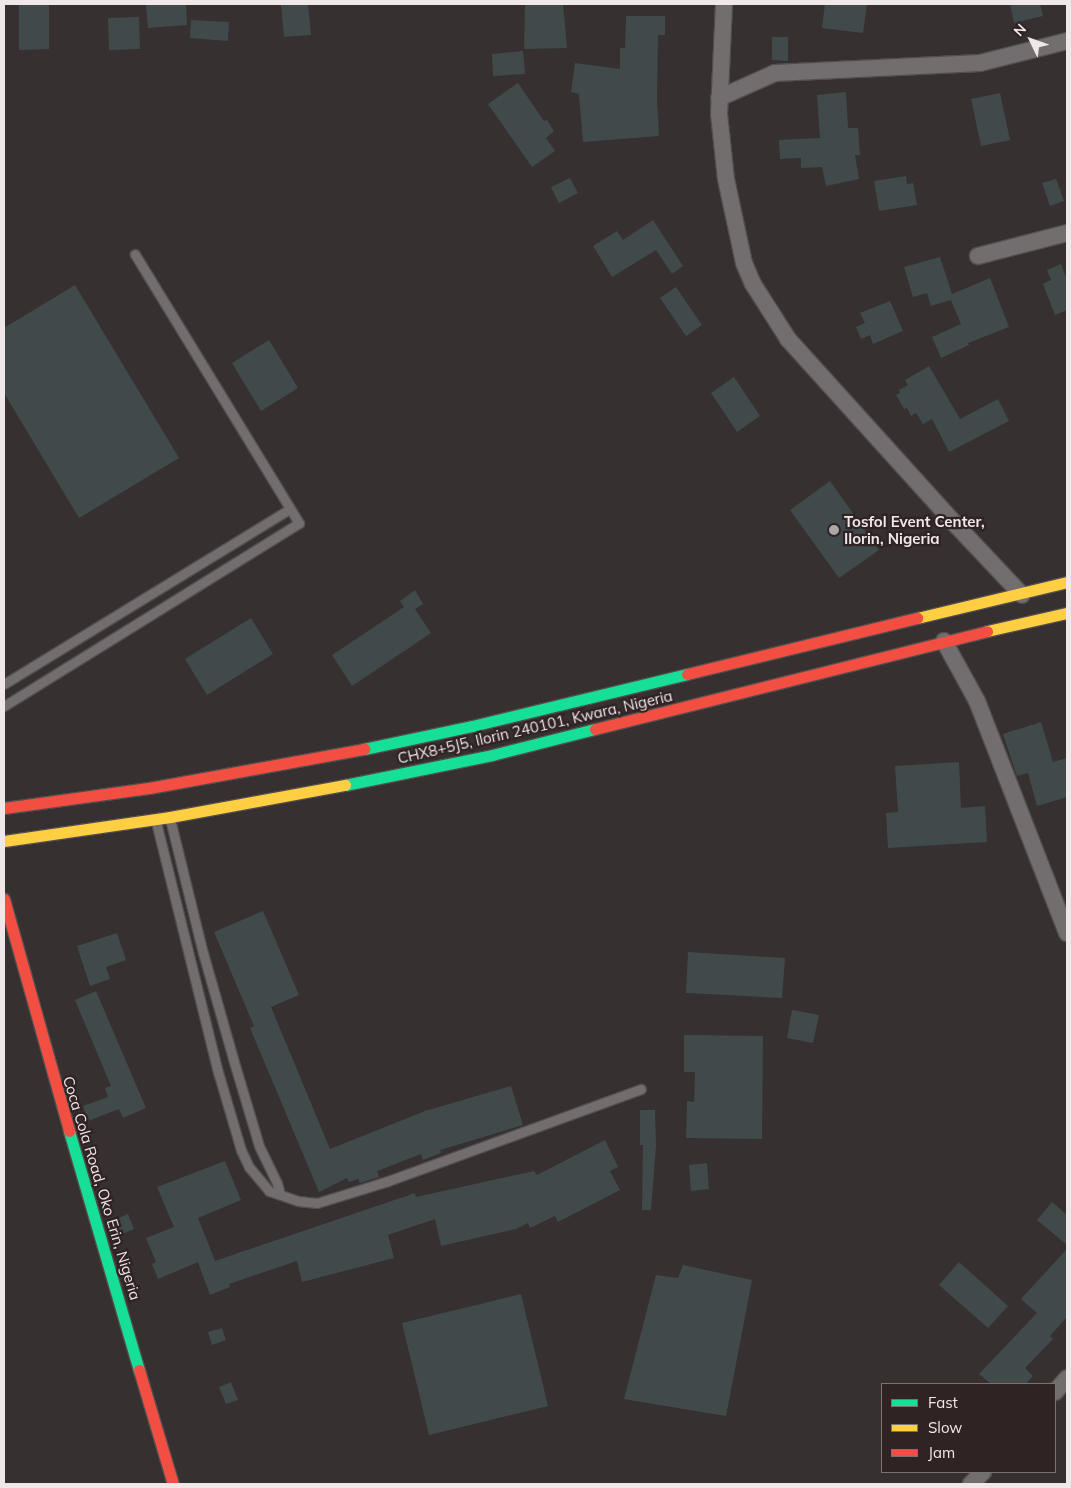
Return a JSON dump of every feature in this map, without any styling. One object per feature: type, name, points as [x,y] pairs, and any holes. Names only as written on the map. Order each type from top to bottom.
[{"type":"main road","name":"CHX8+5J5, Ilorin 240101, Kwara, Nigeria","points":[[4,808],[149,788],[345,753],[472,726],[1067,582]]},
{"type":"main road","name":"CHX8+5J5, Ilorin 240101, Kwara, Nigeria","points":[[4,841],[170,817],[357,783],[492,755],[1067,613]]},
{"type":"main road","name":"Coca Cola Road, Oko Erin, Nigeria","points":[[4,899],[38,1029],[174,1484]]},
{"type":"street","points":[[724,4],[719,98],[726,179],[744,263],[753,284],[788,339],[956,525],[1022,594]]},
{"type":"street","points":[[719,98],[775,73],[980,63],[1067,41]]},
{"type":"street","points":[[978,256],[1067,233]]},
{"type":"street","points":[[944,642],[977,701],[1067,933]]},
{"type":"street","points":[[1056,1391],[1067,1378]]},
{"type":"street","points":[[971,1484],[982,1473]]},
{"type":"lane","points":[[4,706],[299,523],[136,254]]},
{"type":"lane","points":[[4,684],[290,509]]},
{"type":"lane","points":[[170,817],[203,953],[234,1062],[259,1146],[277,1183],[280,1194]]},
{"type":"lane","points":[[156,819],[218,1072],[241,1150],[249,1168],[262,1186],[269,1191],[298,1201],[317,1203],[388,1182],[641,1089]]},
{"type":"building","points":[[19,4],[49,4],[49,49],[19,50]]},
{"type":"building","points":[[146,4],[186,4],[187,25],[148,28]]},
{"type":"building","points":[[281,4],[308,4],[311,35],[284,37]]},
{"type":"building","points":[[525,4],[563,4],[567,48],[524,49]]},
{"type":"building","points":[[825,4],[867,4],[863,33],[822,28]]},
{"type":"building","points":[[1010,4],[1040,4],[1043,16],[1014,23]]},
{"type":"building","points":[[626,16],[665,16],[665,35],[658,35],[657,100],[659,136],[583,142],[579,94],[571,92],[575,63],[620,69],[620,48],[625,48]]},
{"type":"building","points":[[139,17],[140,49],[109,50],[108,18]]},
{"type":"building","points":[[191,20],[229,22],[228,41],[190,38]]},
{"type":"building","points":[[772,37],[788,37],[788,61],[772,60]]},
{"type":"building","points":[[523,51],[525,74],[493,76],[492,54]]},
{"type":"building","points":[[518,83],[544,121],[547,120],[554,131],[546,138],[555,151],[532,167],[488,104]]},
{"type":"building","points":[[846,92],[848,128],[858,128],[860,155],[855,155],[859,179],[826,186],[822,167],[801,168],[801,158],[780,159],[779,140],[820,138],[817,95]]},
{"type":"building","points":[[1000,93],[1010,140],[981,146],[971,99]]},
{"type":"building","points":[[906,176],[907,184],[913,183],[917,205],[879,211],[874,181]]},
{"type":"building","points":[[570,178],[578,193],[559,203],[551,187]]},
{"type":"building","points":[[1056,179],[1064,201],[1050,206],[1042,183]]},
{"type":"building","points":[[653,220],[683,266],[672,274],[656,250],[612,277],[593,246],[617,231],[623,240]]},
{"type":"building","points":[[940,257],[952,294],[990,278],[1009,327],[968,343],[969,345],[941,358],[932,337],[961,324],[951,300],[931,306],[927,293],[913,297],[904,267]]},
{"type":"building","points":[[1061,264],[1067,280],[1067,310],[1055,315],[1043,284],[1051,280],[1047,270]]},
{"type":"building","points":[[75,285],[179,458],[79,518],[4,393],[4,328]]},
{"type":"building","points":[[676,287],[702,325],[686,336],[660,298]]},
{"type":"building","points":[[890,301],[903,331],[873,344],[870,335],[861,339],[856,327],[865,323],[860,313]]},
{"type":"building","points":[[269,340],[298,388],[261,411],[232,363]]},
{"type":"building","points":[[929,366],[960,419],[998,399],[1009,421],[949,452],[932,419],[923,424],[916,413],[911,416],[907,408],[904,409],[896,395],[900,393],[899,390],[908,385],[905,380]]},
{"type":"building","points":[[734,377],[760,416],[737,432],[711,393]]},
{"type":"building","name":"Tosfol Event Center, Ilorin, Nigeria","points":[[830,481],[879,550],[839,578],[790,510]]},
{"type":"building","points":[[415,590],[423,604],[415,609],[431,633],[352,686],[332,655],[404,607],[400,601]]},
{"type":"building","points":[[251,618],[273,654],[207,695],[185,659]]},
{"type":"building","points":[[1041,722],[1053,762],[1067,758],[1067,797],[1037,806],[1028,773],[1017,776],[1003,734]]},
{"type":"building","points":[[959,762],[961,808],[985,806],[987,842],[888,848],[886,813],[898,812],[895,766]]},
{"type":"building","points":[[263,911],[299,995],[271,1007],[330,1149],[425,1111],[511,1086],[523,1125],[440,1150],[441,1153],[423,1160],[421,1154],[377,1171],[379,1177],[360,1183],[358,1179],[349,1182],[347,1178],[319,1192],[250,1028],[254,1026],[214,932]]},
{"type":"building","points":[[117,933],[126,960],[106,967],[110,979],[90,986],[77,946]]},
{"type":"building","points":[[688,952],[785,958],[782,998],[686,993]]},
{"type":"building","points":[[96,991],[146,1108],[123,1118],[119,1109],[88,1121],[83,1106],[108,1097],[105,1088],[111,1086],[75,1000]]},
{"type":"building","points":[[792,1010],[819,1015],[813,1043],[787,1038]]},
{"type":"building","points":[[684,1035],[763,1036],[762,1139],[686,1138],[687,1101],[694,1102],[695,1072],[684,1072]]},
{"type":"building","points":[[640,1110],[655,1110],[656,1146],[651,1210],[642,1210],[643,1145],[640,1145]]},
{"type":"building","points":[[605,1140],[618,1167],[610,1171],[620,1190],[558,1222],[555,1216],[530,1228],[528,1223],[516,1229],[441,1246],[435,1219],[388,1235],[394,1258],[302,1282],[297,1261],[229,1284],[230,1287],[210,1295],[198,1262],[158,1279],[152,1264],[156,1262],[146,1238],[174,1227],[157,1187],[225,1161],[241,1200],[198,1218],[215,1261],[415,1193],[416,1197],[534,1171],[537,1175]]},
{"type":"building","points":[[707,1163],[709,1189],[691,1191],[689,1165]]},
{"type":"building","points":[[1052,1202],[1067,1215],[1067,1245],[1037,1220]]},
{"type":"building","points":[[128,1214],[134,1229],[120,1235],[114,1220]]},
{"type":"building","points":[[1067,1249],[1067,1317],[1050,1336],[1053,1339],[1025,1368],[1033,1376],[1027,1383],[990,1383],[979,1374],[1037,1313],[1021,1299]]},
{"type":"building","points":[[959,1262],[1008,1306],[988,1328],[939,1285]]},
{"type":"building","points":[[683,1265],[752,1280],[726,1416],[624,1399],[656,1275],[678,1278]]},
{"type":"building","points":[[521,1294],[548,1406],[429,1435],[402,1323]]},
{"type":"building","points":[[222,1328],[226,1340],[212,1345],[208,1332]]},
{"type":"building","points":[[231,1382],[238,1400],[226,1404],[219,1387]]},
{"type":"traffic: fast","points":[[364,749],[472,726],[687,674]]},
{"type":"traffic: fast","points":[[345,785],[492,755],[595,729]]},
{"type":"traffic: fast","points":[[69,1131],[139,1370]]},
{"type":"traffic: slow","points":[[917,618],[1067,582]]},
{"type":"traffic: slow","points":[[987,631],[1067,613]]},
{"type":"traffic: slow","points":[[4,841],[170,817],[345,785]]},
{"type":"traffic: jam","points":[[687,674],[917,618]]},
{"type":"traffic: jam","points":[[595,729],[987,631]]},
{"type":"traffic: jam","points":[[4,808],[149,788],[364,749]]},
{"type":"traffic: jam","points":[[4,899],[69,1131]]},
{"type":"traffic: jam","points":[[139,1370],[173,1484]]},
{"type":"place","name":"Tosfol Event Center, Ilorin, Nigeria","points":[[834,530]]}]
